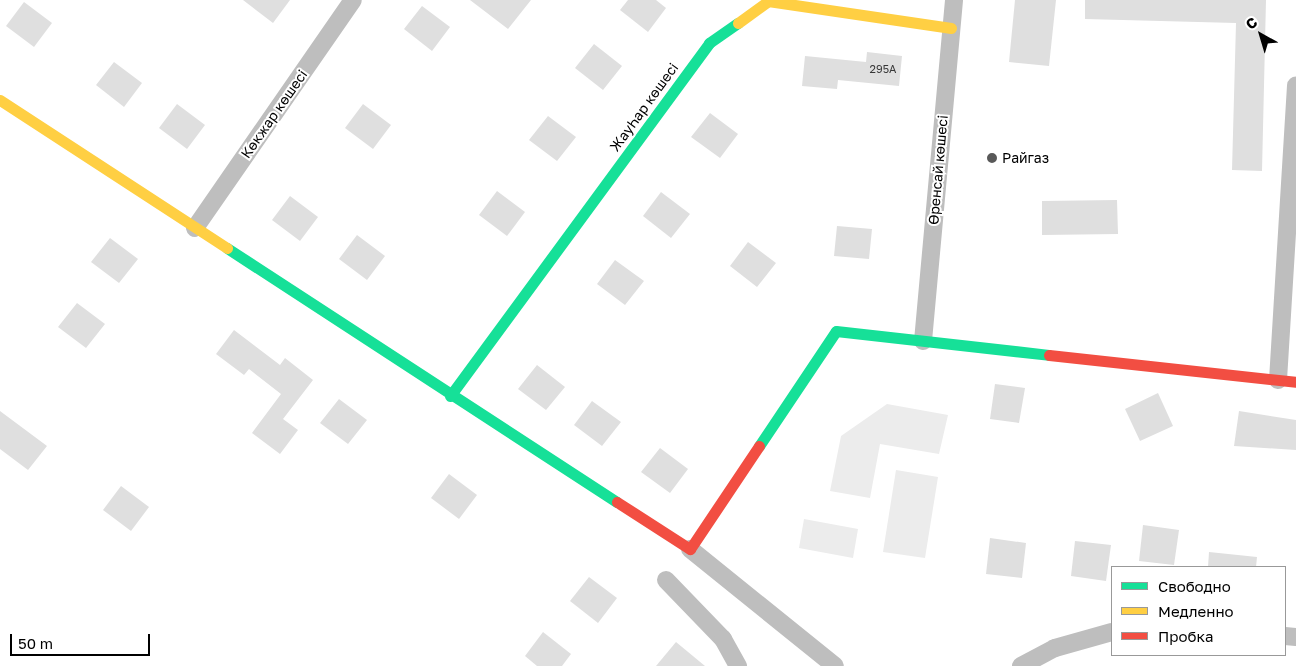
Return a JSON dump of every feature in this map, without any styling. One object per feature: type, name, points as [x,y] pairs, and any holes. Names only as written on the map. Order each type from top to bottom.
[{"type":"street","name":"Көкжар көшесі","points":[[195,228],[353,0]]},
{"type":"street","name":"Өренсай көшесі","points":[[923,340],[954,0]]},
{"type":"street","name":"ЖауҺар көшесі","points":[[450,396],[709,43],[768,1],[951,28]]},
{"type":"street","points":[[1278,380],[1296,86]]},
{"type":"street","points":[[0,100],[450,396],[690,550],[835,666]]},
{"type":"street","points":[[690,550],[836,331],[1296,382]]},
{"type":"street","points":[[666,580],[722,639],[738,666]]},
{"type":"street","points":[[1021,666],[1055,648],[1111,632]]},
{"type":"shaded area","points":[[887,404],[948,415],[939,454],[880,444],[870,498],[830,491],[841,436]]},
{"type":"shaded area","points":[[896,470],[938,477],[925,558],[883,552]]},
{"type":"shaded area","points":[[804,519],[858,529],[853,558],[799,548]]},
{"type":"building","points":[[243,0],[290,0],[273,23]]},
{"type":"building","points":[[470,0],[531,0],[508,29]]},
{"type":"building","points":[[628,0],[656,0],[666,8],[648,32],[620,10]]},
{"type":"building","points":[[1015,0],[1056,0],[1049,66],[1009,62]]},
{"type":"building","points":[[1085,0],[1266,0],[1262,171],[1232,170],[1236,23],[1085,19]]},
{"type":"building","points":[[24,2],[52,23],[34,47],[6,26]]},
{"type":"building","points":[[422,6],[450,27],[432,51],[404,29]]},
{"type":"building","points":[[594,44],[622,66],[603,90],[575,68]]},
{"type":"building","points":[[867,52],[902,56],[899,86],[838,80],[837,89],[802,86],[805,56],[866,62]]},
{"type":"building","points":[[114,62],[142,83],[124,107],[96,85]]},
{"type":"building","points":[[177,104],[205,125],[187,149],[159,128]]},
{"type":"building","points":[[363,104],[391,125],[373,149],[345,128]]},
{"type":"building","points":[[710,113],[738,134],[720,158],[691,137]]},
{"type":"building","points":[[548,116],[576,137],[557,161],[529,140]]},
{"type":"building","points":[[497,191],[525,212],[507,236],[479,215]]},
{"type":"building","points":[[661,192],[690,214],[671,238],[643,216]]},
{"type":"building","points":[[290,196],[318,217],[300,241],[272,220]]},
{"type":"building","points":[[1117,200],[1118,234],[1042,235],[1042,201]]},
{"type":"building","points":[[837,226],[872,229],[869,259],[834,256]]},
{"type":"building","points":[[357,235],[385,256],[367,280],[339,259]]},
{"type":"building","points":[[110,238],[138,259],[119,283],[91,262]]},
{"type":"building","points":[[748,242],[776,263],[757,287],[730,266]]},
{"type":"building","points":[[615,260],[644,281],[625,305],[597,284]]},
{"type":"building","points":[[77,303],[105,324],[86,348],[58,327]]},
{"type":"building","points":[[234,330],[280,365],[285,358],[313,380],[283,419],[298,430],[280,454],[252,433],[281,394],[249,369],[244,375],[216,354]]},
{"type":"building","points":[[537,365],[565,387],[546,410],[518,389]]},
{"type":"building","points":[[995,384],[1025,388],[1019,423],[990,419]]},
{"type":"building","points":[[1158,393],[1173,426],[1140,441],[1125,409]]},
{"type":"building","points":[[339,399],[367,420],[348,444],[320,423]]},
{"type":"building","points":[[592,401],[621,422],[602,446],[574,425]]},
{"type":"building","points":[[0,411],[47,446],[28,470],[0,449]]},
{"type":"building","points":[[1239,411],[1296,420],[1296,450],[1234,446]]},
{"type":"building","points":[[660,448],[688,469],[670,493],[641,472]]},
{"type":"building","points":[[449,474],[477,495],[459,519],[431,498]]},
{"type":"building","points":[[121,486],[149,507],[131,531],[103,510]]},
{"type":"building","points":[[1143,525],[1179,530],[1174,565],[1139,561]]},
{"type":"building","points":[[990,538],[1026,543],[1022,578],[986,574]]},
{"type":"building","points":[[1075,541],[1111,545],[1106,581],[1071,576]]},
{"type":"building","points":[[1209,552],[1257,557],[1256,566],[1208,566]]},
{"type":"building","points":[[589,577],[617,598],[598,623],[570,601]]},
{"type":"building","points":[[543,632],[571,654],[562,666],[537,666],[525,656]]},
{"type":"building","points":[[676,642],[705,666],[656,666]]},
{"type":"traffic: fast","points":[[450,396],[709,43],[738,23]]},
{"type":"traffic: fast","points":[[227,248],[617,502]]},
{"type":"traffic: fast","points":[[759,446],[836,331],[1049,355]]},
{"type":"traffic: slow","points":[[738,23],[768,1],[951,28]]},
{"type":"traffic: slow","points":[[0,100],[227,248]]},
{"type":"traffic: jam","points":[[1049,355],[1296,382]]},
{"type":"traffic: jam","points":[[617,502],[690,549],[759,446]]},
{"type":"place","name":"Райгаз","points":[[992,158]]}]
